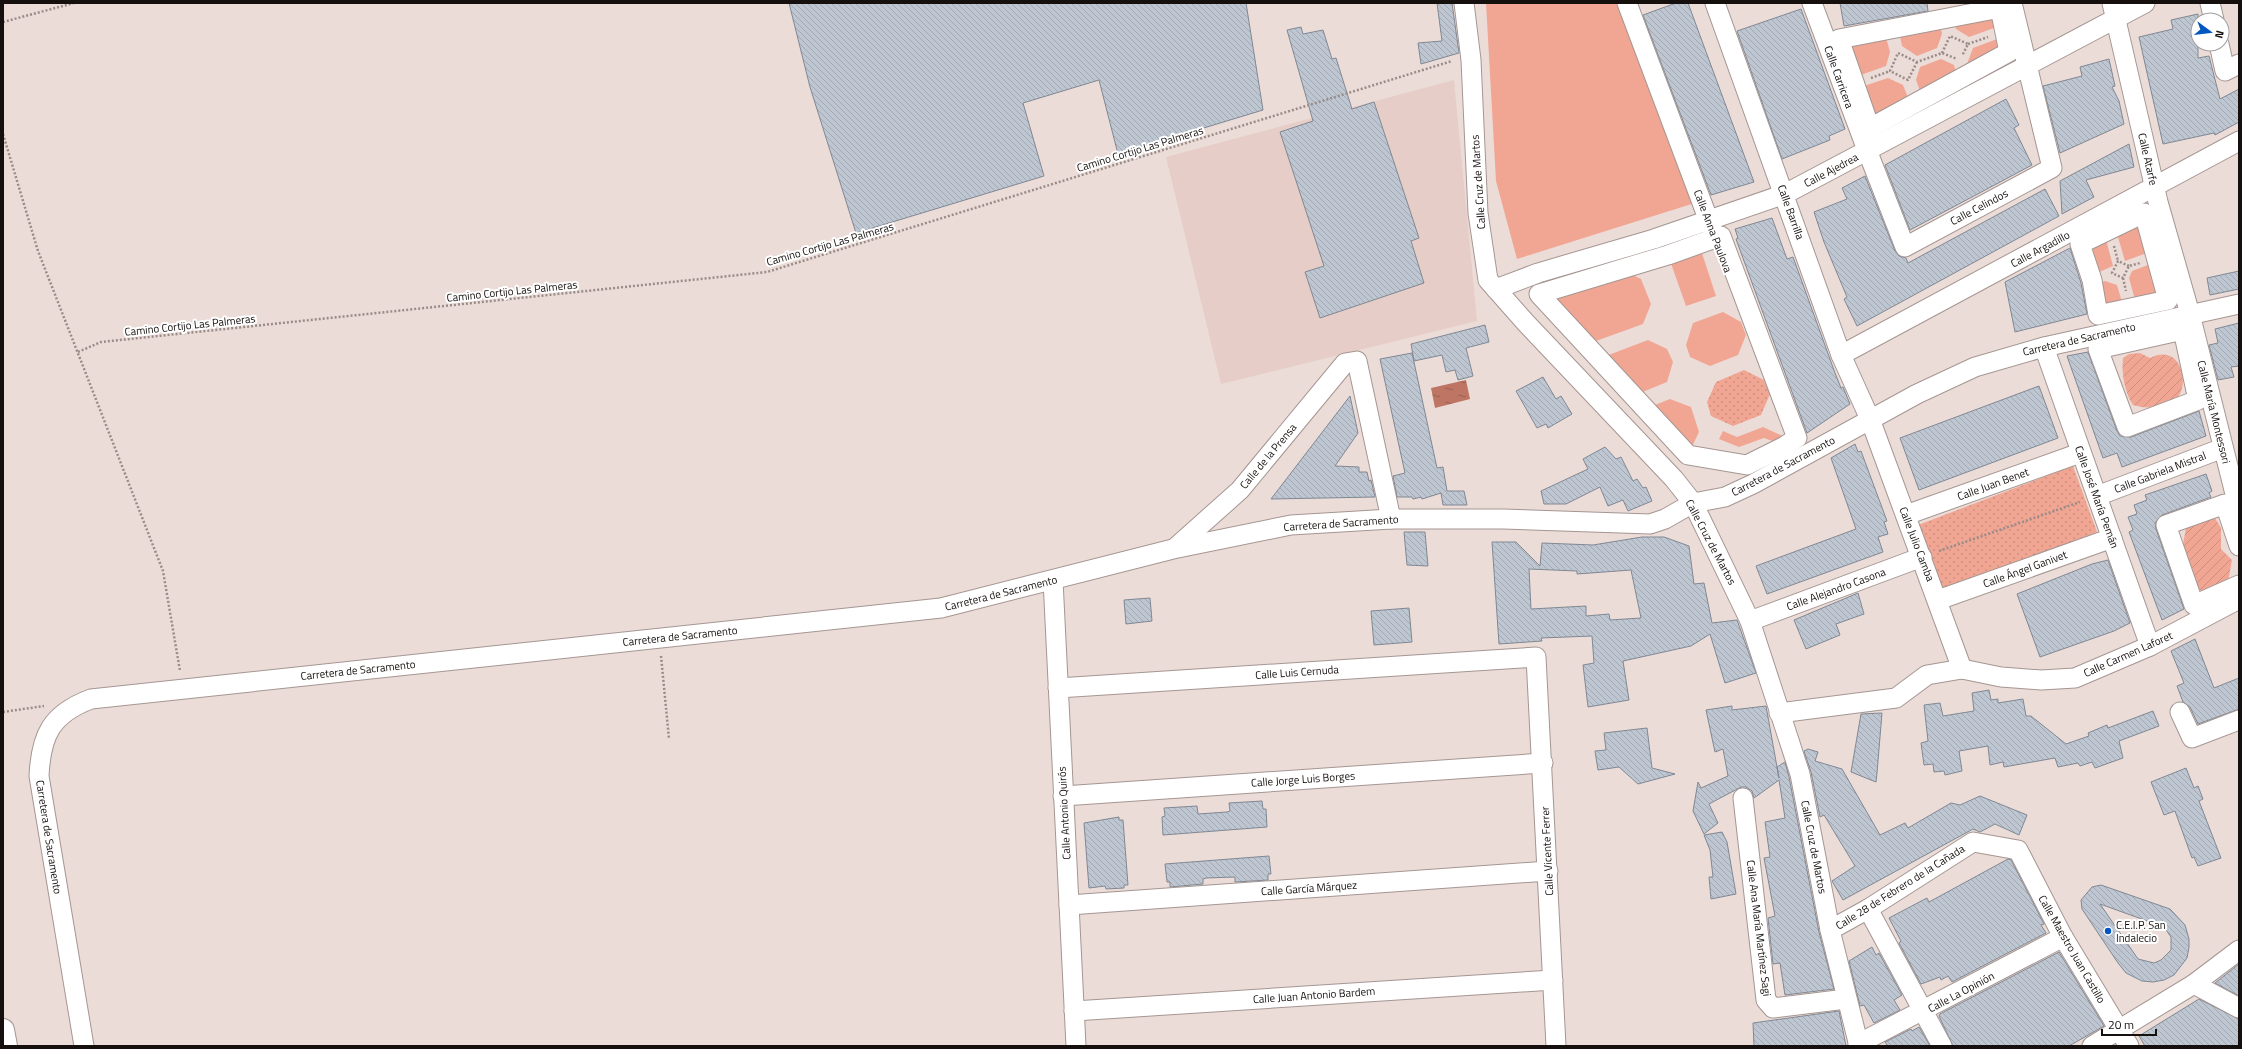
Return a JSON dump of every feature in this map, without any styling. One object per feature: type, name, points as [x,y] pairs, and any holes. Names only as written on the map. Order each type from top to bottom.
[{"type":"street","name":"Calle Cruz de Martos","points":[[1464,3],[1470,55],[1478,213],[1488,280],[1526,323],[1674,479],[1693,503],[1750,621],[1800,774],[1830,930],[1846,999],[1859,1045]]},
{"type":"street","name":"Calle Anna Paulova","points":[[1627,3],[1800,459]]},
{"type":"street","name":"Calle Barrilla","points":[[1718,3],[1841,355],[1870,419]]},
{"type":"street","name":"Calle Carricera","points":[[1812,3],[1866,150]]},
{"type":"street","name":"Calle Ajedrea","points":[[1496,289],[1538,273],[1654,239],[1785,194],[2026,65],[2114,10],[2145,3]]},
{"type":"street","points":[[2006,5],[2010,52],[1870,128],[1839,39],[2006,5]]},
{"type":"street","points":[[2006,5],[2026,65]]},
{"type":"street","name":"Calle Atarfe","points":[[2114,10],[2186,322]]},
{"type":"street","points":[[2221,52],[2225,71],[2239,64]]},
{"type":"street","name":"Calle Celindos","points":[[1866,150],[1905,247],[2052,168],[2026,65]]},
{"type":"street","name":"Calle Argadillo","points":[[1841,355],[2155,188],[2239,141]]},
{"type":"street","points":[[2144,213],[2168,300],[2098,315],[2092,280],[2080,244],[2144,213]]},
{"type":"street","points":[[1715,237],[1668,255],[1539,294],[1688,455],[1747,466],[1785,446],[1792,440]]},
{"type":"street","name":"Carretera de Sacramento","points":[[84,1046],[38,776],[40,752],[46,736],[56,720],[75,705],[91,699],[941,608],[1173,549],[1291,525],[1391,519],[1650,524],[1665,519],[1693,503],[1725,497],[1800,459],[1917,394],[1975,367],[2044,347],[2186,322],[2239,304]]},
{"type":"street","points":[[2186,322],[2198,400],[2127,427],[2098,349],[2186,322]]},
{"type":"street","name":"Calle María Montessori","points":[[2186,322],[2223,448],[2239,510]]},
{"type":"street","name":"Calle José María Pemán","points":[[2044,347],[2080,453],[2097,496],[2150,646]]},
{"type":"street","name":"Calle de la Prensa","points":[[1173,549],[1240,490],[1345,363],[1357,361],[1391,519]]},
{"type":"street","name":"Calle Julio Camba","points":[[1870,419],[1938,600],[1962,669]]},
{"type":"street","name":"Calle Gabriela Mistral","points":[[2097,496],[2223,448]]},
{"type":"street","name":"Calle Juan Benet","points":[[1906,515],[2080,453]]},
{"type":"street","points":[[2239,546],[2225,504],[2166,525],[2194,605],[2239,585]]},
{"type":"street","name":"Calle Ángel Ganivet","points":[[1938,600],[2112,538]]},
{"type":"street","name":"Calle Alejandro Casona","points":[[1750,621],[1922,557]]},
{"type":"street","name":"Calle Antonio Quirós","points":[[1053,580],[1076,1046]]},
{"type":"street","name":"Calle Carmen Laforet","points":[[1779,713],[1896,698],[1927,675],[1962,669],[2001,677],[2041,680],[2076,678],[2150,646],[2239,599]]},
{"type":"street","name":"Calle Luis Cernuda","points":[[1058,688],[1536,657]]},
{"type":"street","name":"Calle Vicente Ferrer","points":[[1536,657],[1543,763],[1556,1046]]},
{"type":"street","points":[[2180,712],[2192,738],[2239,720]]},
{"type":"street","name":"Calle Jorge Luis Borges","points":[[1063,796],[1543,763]]},
{"type":"street","name":"Calle Ana María Martínez Sagi","points":[[1743,798],[1766,1000],[1772,1008],[1846,999]]},
{"type":"street","name":"Calle 28 de Febrero de la Cañada","points":[[1830,930],[1868,909],[1973,842],[2018,850]]},
{"type":"street","name":"Calle Maestro Juan Castillo","points":[[2018,850],[2063,937],[2124,1038]]},
{"type":"street","name":"Calle García Márquez","points":[[1069,905],[1548,871]]},
{"type":"street","points":[[1868,909],[1942,1046]]},
{"type":"street","name":"Calle La Opinión","points":[[1859,1045],[1924,1012],[2063,937]]},
{"type":"street","points":[[2092,1046],[2124,1038],[2239,950]]},
{"type":"street","name":"Calle Juan Antonio Bardem","points":[[1074,1011],[1553,980]]},
{"type":"street","points":[[2194,984],[2239,1008]]},
{"type":"street","points":[[3,1030],[6,1046]]},
{"type":"path","points":[[3,22],[74,3]]},
{"type":"path","points":[[1916,62],[1908,80],[1890,71],[1898,53],[1916,62],[1942,53],[1960,61],[1968,44],[1950,36],[1942,53]]},
{"type":"path","name":"Camino Cortijo Las Palmeras","points":[[78,352],[102,342],[767,272],[1470,55]]},
{"type":"path","points":[[3,134],[38,251],[163,571],[184,689]]},
{"type":"path","points":[[2118,261],[2129,266],[2123,278],[2112,272],[2118,261]]},
{"type":"path","points":[[1922,557],[2097,496]]},
{"type":"path","points":[[659,638],[669,738]]},
{"type":"path","points":[[3,712],[58,703],[75,705]]},
{"type":"shaded area","points":[[1486,3],[1623,3],[1698,202],[1517,259],[1496,181]]},
{"type":"shaded area","points":[[2000,8],[1997,27],[1969,37],[1956,29],[1953,17]]},
{"type":"shaded area","points":[[1939,19],[1942,34],[1937,48],[1917,56],[1902,46],[1898,27]]},
{"type":"shaded area","points":[[1884,30],[1890,52],[1886,66],[1861,75],[1839,39]]},
{"type":"shaded area","points":[[1997,39],[2008,42],[1969,74],[1967,64],[1973,48]]},
{"type":"shaded area","points":[[1941,59],[1954,65],[1958,80],[1923,99],[1916,80],[1920,67]]},
{"type":"shaded area","points":[[1888,78],[1903,85],[1911,105],[1870,128],[1864,86]]},
{"type":"shaded area","points":[[1454,80],[1477,321],[1221,384],[1166,157]]},
{"type":"shaded area","points":[[2144,213],[2147,253],[2125,261],[2115,227]]},
{"type":"shaded area","points":[[2104,232],[2113,266],[2097,273],[2088,240]]},
{"type":"shaded area","points":[[1699,244],[1716,296],[1686,306],[1668,255]]},
{"type":"shaded area","points":[[2148,265],[2160,271],[2168,300],[2137,307],[2129,278],[2132,271]]},
{"type":"shaded area","points":[[1620,269],[1641,279],[1651,304],[1643,324],[1585,345],[1539,294]]},
{"type":"shaded area","points":[[2105,281],[2117,285],[2124,309],[2105,314],[2099,283]]},
{"type":"shaded area","points":[[1723,312],[1741,322],[1746,335],[1738,355],[1710,366],[1690,357],[1686,345],[1693,323]]},
{"type":"shaded area","points":[[1648,340],[1667,349],[1673,362],[1667,382],[1633,396],[1598,359]]},
{"type":"shaded area","points":[[2140,353],[2150,358],[2157,355],[2163,355],[2174,358],[2180,368],[2183,381],[2182,389],[2177,400],[2155,407],[2139,407],[2133,405],[2124,383],[2123,358],[2129,354]]},
{"type":"shaded area","points":[[1744,370],[1764,380],[1770,394],[1761,415],[1733,426],[1711,416],[1707,402],[1716,382]]},
{"type":"shaded area","points":[[1670,399],[1691,407],[1699,432],[1688,455],[1645,409]]},
{"type":"shaded area","points":[[1763,427],[1785,437],[1785,446],[1764,438],[1739,447],[1719,439],[1723,431],[1737,437]]},
{"type":"shaded area","points":[[2073,466],[2097,532],[1944,591],[1918,525]]},
{"type":"shaded area","points":[[2215,518],[2221,528],[2221,549],[2232,560],[2228,582],[2212,591],[2201,591],[2197,587],[2192,568],[2182,550],[2186,528]]},
{"type":"water","points":[[1466,380],[1470,399],[1435,408],[1431,388]]},
{"type":"building","points":[[789,3],[1246,3],[1263,110],[1118,154],[1099,80],[1023,103],[1044,176],[856,233],[810,87]]},
{"type":"building","points":[[1437,3],[1452,3],[1459,53],[1421,64],[1418,43],[1442,41]]},
{"type":"building","points":[[1676,3],[1688,3],[1754,182],[1711,195],[1643,15]]},
{"type":"building","points":[[1840,3],[1927,3],[1928,11],[1844,26]]},
{"type":"building","points":[[1801,9],[1845,129],[1829,136],[1830,140],[1782,159],[1737,31]]},
{"type":"building","points":[[2190,16],[2190,52],[2198,52],[2198,58],[2209,56],[2220,99],[2239,89],[2239,122],[2215,135],[2214,133],[2163,144],[2139,37],[2173,29],[2171,20]]},
{"type":"building","points":[[1301,27],[1303,34],[1323,30],[1332,59],[1336,58],[1352,109],[1374,102],[1419,238],[1411,241],[1424,283],[1320,318],[1305,272],[1324,266],[1280,132],[1313,121],[1287,30]]},
{"type":"building","points":[[2109,59],[2115,86],[2112,87],[2119,101],[2124,124],[2060,153],[2043,86],[2082,76],[2080,67]]},
{"type":"building","points":[[2006,99],[2019,125],[2014,128],[2032,165],[1910,230],[1885,165]]},
{"type":"building","points":[[2129,144],[2134,167],[2086,180],[2094,197],[2062,214],[2060,181]]},
{"type":"building","points":[[1865,176],[1895,251],[1899,256],[1906,258],[1908,263],[2045,189],[2059,216],[1857,326],[1844,299],[1847,297],[1824,242],[1814,212],[1847,199],[1842,188]]},
{"type":"building","points":[[1772,218],[1787,259],[1793,257],[1835,373],[1850,404],[1807,433],[1736,239],[1738,238],[1735,229]]},
{"type":"building","points":[[2070,248],[2081,283],[2087,314],[2015,332],[2005,282]]},
{"type":"building","points":[[2239,271],[2239,289],[2210,295],[2207,278]]},
{"type":"building","points":[[2239,323],[2239,366],[2231,367],[2234,377],[2218,380],[2209,345],[2218,343],[2215,329]]},
{"type":"building","points":[[1485,325],[1489,342],[1466,348],[1473,376],[1458,380],[1455,370],[1446,372],[1442,355],[1414,361],[1411,344]]},
{"type":"building","points":[[2088,352],[2120,436],[2131,437],[2199,411],[2206,436],[2122,467],[2117,453],[2103,458],[2067,356]]},
{"type":"building","points":[[1412,353],[1437,468],[1443,467],[1447,491],[1464,491],[1467,505],[1443,505],[1441,493],[1422,499],[1421,497],[1413,499],[1412,497],[1397,497],[1393,476],[1405,473],[1380,359]]},
{"type":"building","points":[[1543,377],[1556,399],[1561,396],[1572,414],[1548,428],[1546,424],[1537,428],[1516,391]]},
{"type":"building","points":[[2039,386],[2058,438],[1919,490],[1900,438]]},
{"type":"building","points":[[1350,396],[1358,433],[1335,466],[1359,467],[1359,472],[1367,472],[1369,481],[1371,480],[1375,497],[1271,499]]},
{"type":"building","points":[[1855,444],[1858,452],[1861,451],[1887,521],[1884,522],[1888,534],[1878,537],[1883,552],[1767,594],[1756,566],[1856,529],[1831,458]]},
{"type":"building","points":[[1605,447],[1616,459],[1621,457],[1633,481],[1637,479],[1643,488],[1646,487],[1652,501],[1628,511],[1623,500],[1608,506],[1600,487],[1566,504],[1544,504],[1541,491],[1588,469],[1583,459]]},
{"type":"building","points":[[2206,474],[2212,491],[2209,493],[2211,497],[2162,515],[2155,523],[2184,609],[2162,620],[2129,532],[2133,530],[2128,517],[2137,514],[2134,505],[2147,500],[2145,495]]},
{"type":"building","points":[[1404,532],[1425,532],[1428,566],[1407,565]]},
{"type":"building","points":[[1642,537],[1664,537],[1689,546],[1694,584],[1704,583],[1712,623],[1737,620],[1756,673],[1725,683],[1710,634],[1691,646],[1623,661],[1629,700],[1588,707],[1583,665],[1594,663],[1592,636],[1541,638],[1542,641],[1499,644],[1492,542],[1516,542],[1540,566],[1542,543],[1593,545]],"holes":[[[1529,569],[1577,571],[1577,574],[1631,570],[1641,618],[1610,620],[1609,614],[1586,616],[1586,606],[1531,609]]]},
{"type":"building","points":[[2108,560],[2130,623],[2114,631],[2040,657],[2017,594],[2092,564]]},
{"type":"building","points":[[1858,593],[1864,614],[1836,624],[1840,635],[1806,649],[1794,620]]},
{"type":"building","points":[[1150,598],[1152,621],[1126,624],[1124,600]]},
{"type":"building","points":[[1409,608],[1412,642],[1374,645],[1371,611]]},
{"type":"building","points":[[2195,639],[2214,688],[2239,678],[2239,709],[2198,724],[2190,707],[2183,702],[2177,686],[2184,683],[2171,651]]},
{"type":"building","points":[[1989,690],[1991,700],[1998,699],[1998,703],[2023,699],[2026,716],[2031,716],[2066,744],[2089,736],[2088,733],[2107,725],[2108,728],[2153,711],[2159,726],[2119,741],[2123,758],[2095,768],[2092,762],[2080,766],[2078,763],[2058,767],[2055,758],[2004,767],[2003,762],[1990,765],[1988,746],[1959,751],[1962,771],[1945,775],[1944,771],[1934,772],[1933,764],[1924,765],[1921,743],[1928,741],[1924,705],[1940,703],[1943,716],[1974,711],[1972,693]]},
{"type":"building","points":[[1732,706],[1732,710],[1766,706],[1777,767],[1785,762],[1789,777],[1819,932],[1834,989],[1785,995],[1780,963],[1773,964],[1768,918],[1775,916],[1764,858],[1770,857],[1765,822],[1785,818],[1779,780],[1754,798],[1752,791],[1746,787],[1741,787],[1709,804],[1718,823],[1704,834],[1693,811],[1698,782],[1701,788],[1728,776],[1723,749],[1715,752],[1706,710]]},
{"type":"building","points":[[1882,713],[1876,782],[1851,772],[1861,714]]},
{"type":"building","points":[[1647,728],[1652,768],[1675,774],[1638,784],[1619,767],[1598,770],[1595,751],[1606,750],[1604,733]]},
{"type":"building","points":[[1808,749],[1818,752],[1815,761],[1842,769],[1880,835],[1905,823],[1908,828],[1951,803],[1960,805],[1980,796],[2027,815],[2019,835],[1995,824],[1980,832],[1973,829],[1843,900],[1832,881],[1855,866],[1824,815],[1820,817],[1811,772],[1804,751]]},
{"type":"building","points":[[2186,768],[2194,788],[2198,786],[2203,799],[2199,801],[2221,858],[2198,866],[2194,857],[2192,858],[2175,811],[2164,815],[2151,782]]},
{"type":"building","points":[[1262,801],[1263,809],[1266,809],[1267,827],[1163,835],[1162,817],[1165,816],[1164,808],[1197,806],[1198,814],[1227,812],[1230,811],[1229,803]]},
{"type":"building","points":[[1119,817],[1119,820],[1123,820],[1128,885],[1124,885],[1124,888],[1106,889],[1105,886],[1089,888],[1084,823]]},
{"type":"building","points":[[1722,832],[1727,842],[1736,894],[1711,899],[1709,877],[1713,877],[1710,850],[1704,835]]},
{"type":"building","points":[[1269,856],[1271,874],[1268,874],[1268,880],[1235,882],[1235,877],[1206,878],[1203,879],[1203,884],[1170,887],[1170,882],[1167,882],[1165,864]]},
{"type":"building","points":[[2008,859],[2011,860],[2044,924],[2041,925],[2046,933],[1952,982],[1948,976],[1941,980],[1940,977],[1921,984],[1899,943],[1901,941],[1889,918],[1927,898],[1929,902]]},
{"type":"building","name":"C.E.I.P. San Indalecio","points":[[2101,885],[2170,909],[2185,925],[2189,939],[2187,958],[2174,975],[2164,980],[2153,982],[2142,981],[2126,973],[2082,909],[2081,900],[2092,887]],"holes":[[[2100,904],[2164,927],[2171,937],[2171,950],[2161,960],[2154,963],[2138,959]]]},
{"type":"building","points":[[1872,947],[1876,955],[1879,953],[1902,995],[1894,1000],[1900,1010],[1874,1023],[1864,1005],[1860,1006],[1849,961]]},
{"type":"building","points":[[2059,952],[2104,1026],[2069,1046],[1953,1046],[1939,1016],[1940,1014]]},
{"type":"building","points":[[2239,964],[2239,996],[2215,983]]},
{"type":"building","points":[[2199,999],[2239,1019],[2239,1046],[2145,1046],[2139,1036]]},
{"type":"building","points":[[1839,1011],[1846,1046],[1754,1046],[1753,1023]]},
{"type":"building","points":[[1919,1027],[1930,1046],[1884,1046],[1887,1045],[1885,1042],[1911,1029],[1912,1031]]},
{"type":"place","name":"C.E.I.P. San Indalecio","points":[[2108,931]]}]
